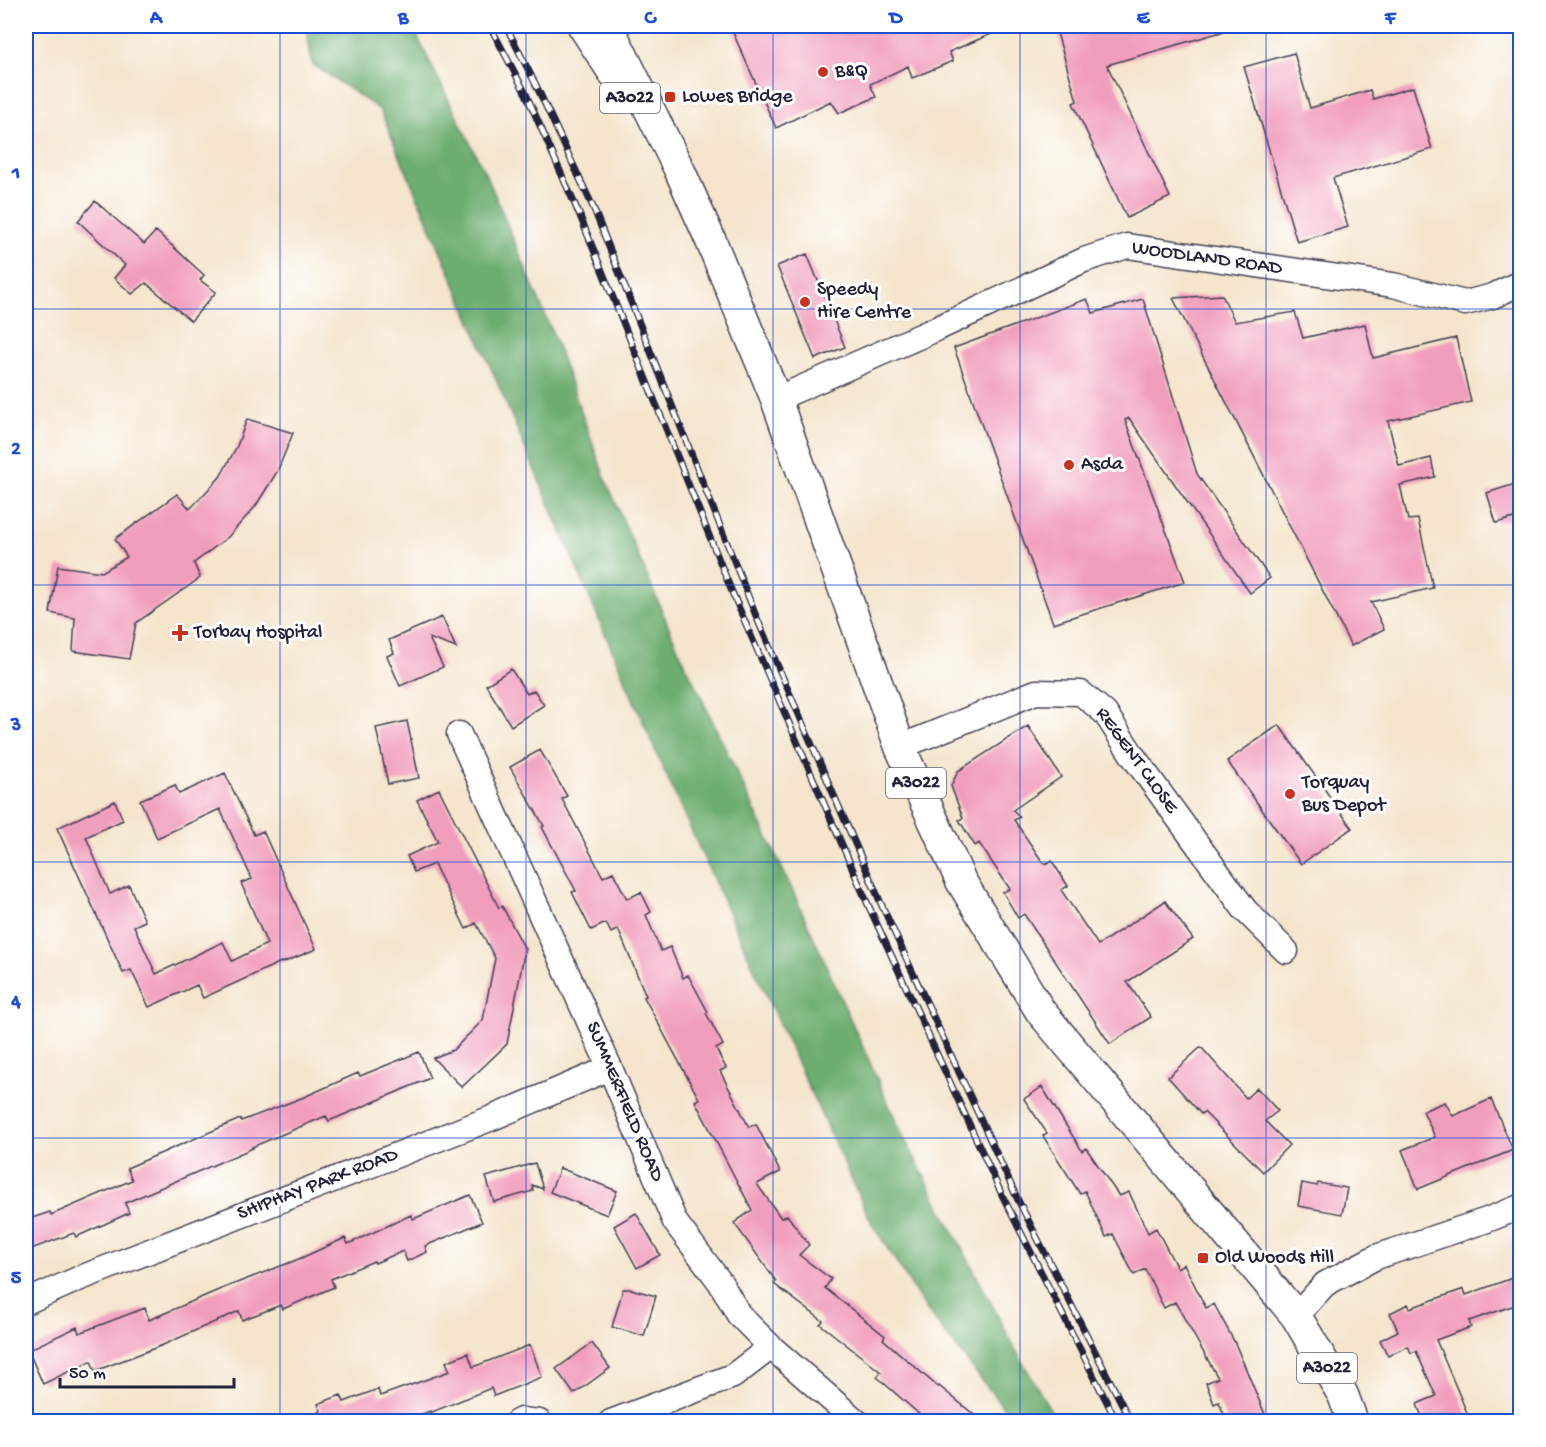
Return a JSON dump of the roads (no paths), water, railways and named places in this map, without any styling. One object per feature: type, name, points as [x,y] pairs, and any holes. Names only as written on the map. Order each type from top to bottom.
[{"type":"main road","name":"A3022","points":[[582,26],[679,169]]},
{"type":"main road","name":"A3022","points":[[608,26],[679,169],[711,241],[776,399],[900,747],[961,881],[1041,1012],[1296,1316],[1343,1395],[1353,1422]]},
{"type":"street","name":"WOODLAND ROAD","points":[[776,399],[934,330],[1084,260],[1127,246],[1393,285],[1465,303],[1493,296],[1521,283]]},
{"type":"street","name":"REGENT CLOSE","points":[[900,747],[1036,692],[1080,693],[1105,713],[1139,765],[1245,910],[1286,951]]},
{"type":"street","name":"SUMMERFIELD ROAD","points":[[459,734],[610,1068],[675,1222],[720,1282],[739,1315],[771,1347],[857,1422]]},
{"type":"street","name":"SHIPHAY PARK ROAD","points":[[26,1302],[78,1279],[492,1118],[610,1068]]},
{"type":"street","points":[[1296,1316],[1324,1284],[1376,1257],[1521,1207]]},
{"type":"street","points":[[611,1422],[732,1376],[771,1347]]},
{"type":"street","points":[[517,1422],[538,1422]]},
{"type":"railway","points":[[490,26],[526,94],[580,216],[732,592],[870,909],[1002,1195],[1117,1422]]},
{"type":"railway","points":[[506,26],[593,207],[756,616],[883,908],[1018,1200],[1131,1422]]},
{"type":"place","name":"B&Q","points":[[823,72]]},
{"type":"place","name":"Lowes Bridge","points":[[670,97]]},
{"type":"place","name":"Speedy Hire Centre","points":[[805,302]]},
{"type":"place","name":"Asda","points":[[1069,465]]},
{"type":"place","name":"Torbay Hospital","points":[[180,633]]},
{"type":"place","name":"Torquay Bus Depot","points":[[1290,794]]},
{"type":"place","name":"Old Woods Hill","points":[[1203,1258]]}]
